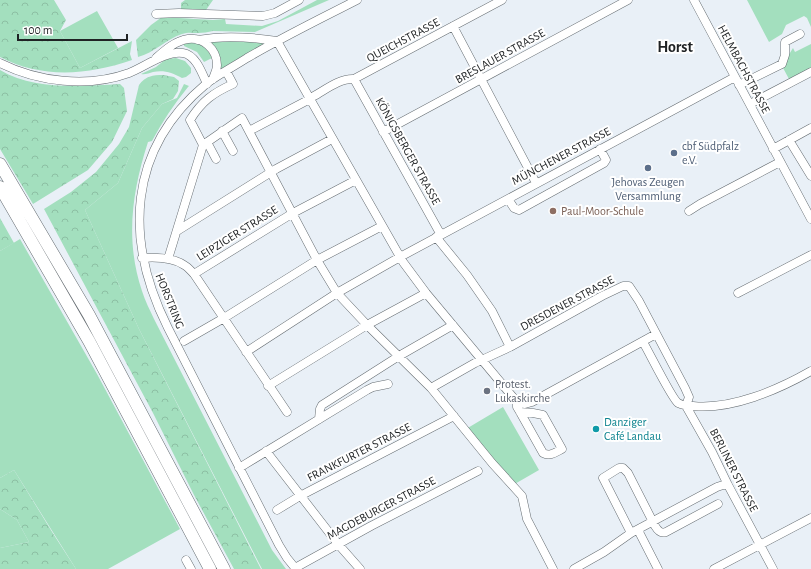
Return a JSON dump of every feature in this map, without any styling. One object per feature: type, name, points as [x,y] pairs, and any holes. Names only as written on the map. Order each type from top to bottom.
[{"type":"highway","points":[[0,164],[89,315],[224,569]]},
{"type":"highway","points":[[0,187],[97,355],[210,569]]},
{"type":"street","points":[[156,14],[179,13],[263,16],[275,13],[299,0]]},
{"type":"street","name":"HORSTRING","points":[[296,568],[279,545],[163,318],[150,288],[142,258],[139,235],[139,210],[142,191],[150,162],[172,120],[181,109],[210,82],[226,71],[277,41],[357,0]]},
{"type":"street","name":"QUEICHSTRASSE","points":[[312,98],[342,81],[354,79],[502,0]]},
{"type":"street","name":"BRESLAUER STRASSE","points":[[383,132],[628,0]]},
{"type":"street","name":"HELMBACHSTRASSE","points":[[694,0],[811,219]]},
{"type":"street","points":[[453,26],[536,183]]},
{"type":"street","points":[[739,85],[782,64],[785,55],[785,42],[800,34]]},
{"type":"street","points":[[198,40],[213,37],[255,38],[277,41],[312,98],[332,139],[400,257],[426,293],[517,402],[517,407],[543,454],[551,454],[562,449],[543,416],[533,413],[520,412]]},
{"type":"street","points":[[153,62],[166,49],[174,45],[187,39],[198,40],[206,43],[215,55],[217,67],[210,82]]},
{"type":"street","points":[[0,63],[18,71],[47,78],[74,81],[98,80],[129,72],[175,53],[186,54],[193,59],[218,91]]},
{"type":"street","points":[[216,159],[190,120],[198,108],[209,97],[233,84],[226,71]]},
{"type":"street","points":[[750,104],[811,72]]},
{"type":"street","name":"MÜNCHENER STRASSE","points":[[400,257],[561,169],[735,77]]},
{"type":"street","name":"KÖNIGSBERGER STRASSE","points":[[354,79],[438,236]]},
{"type":"street","points":[[249,131],[312,98]]},
{"type":"street","points":[[168,259],[205,144],[242,118],[317,260],[337,293],[431,388],[492,463],[522,496],[527,519],[553,569]]},
{"type":"street","points":[[774,149],[811,128]]},
{"type":"street","points":[[222,131],[233,150]]},
{"type":"street","points":[[176,231],[270,172],[332,139]]},
{"type":"street","points":[[789,140],[811,176]]},
{"type":"street","points":[[508,199],[514,208],[518,210],[604,163],[606,160],[600,149]]},
{"type":"street","points":[[689,211],[780,162]]},
{"type":"street","points":[[561,169],[569,182]]},
{"type":"street","points":[[293,213],[356,180]]},
{"type":"street","name":"LEIPZIGER STRASSE","points":[[194,274],[293,213]]},
{"type":"street","points":[[184,341],[317,260],[382,226]]},
{"type":"street","points":[[438,236],[492,311],[510,347]]},
{"type":"street","points":[[738,293],[811,255]]},
{"type":"street","name":"LEIPZIGER STRASSE","points":[[142,258],[152,257],[168,259],[184,265],[194,274],[268,386],[287,412]]},
{"type":"street","points":[[246,352],[337,293],[400,257]]},
{"type":"street","name":"DRESDENER STRASSE","points":[[431,388],[482,360],[510,347],[602,296],[623,286],[629,286],[634,292],[689,397],[686,406]]},
{"type":"street","points":[[268,386],[367,325],[426,293]]},
{"type":"street","points":[[319,420],[322,404],[399,356],[453,325]]},
{"type":"street","points":[[517,402],[525,404],[532,402],[656,334]]},
{"type":"street","name":"BERLINER STRASSE","points":[[643,342],[678,403],[686,406],[715,457],[728,485],[774,569]]},
{"type":"street","points":[[686,406],[706,407],[738,402],[787,383],[811,371]]},
{"type":"street","points":[[239,468],[373,388],[388,384]]},
{"type":"street","name":"FRANKFURTER STRASSE","points":[[277,510],[300,496],[454,416]]},
{"type":"street","points":[[266,451],[338,544],[360,569]]},
{"type":"street","points":[[658,569],[603,478],[619,468],[623,468],[628,473],[657,530],[664,533],[718,504]]},
{"type":"street","name":"MAGDEBURGER STRASSE","points":[[296,568],[338,544],[478,471]]},
{"type":"street","points":[[574,569],[618,543],[634,531],[717,487],[728,485]]},
{"type":"street","points":[[714,569],[811,518]]},
{"type":"street","points":[[186,560],[191,569]]},
{"type":"green space","points":[[0,0],[54,0],[66,20],[60,31],[80,68],[132,41],[130,54],[132,60],[99,69],[49,72],[32,69],[0,57]]},
{"type":"green space","points":[[185,0],[213,0],[206,10],[181,10],[181,3]]},
{"type":"green space","points":[[317,0],[329,0],[255,32],[213,31],[213,20],[225,19],[226,24],[262,26],[278,21]]},
{"type":"green space","points":[[747,0],[811,0],[811,27],[807,18],[804,16],[786,25],[782,34],[769,42]]},
{"type":"green space","points":[[97,11],[118,48],[80,68],[60,31]]},
{"type":"green space","points":[[162,17],[213,20],[213,31],[188,33],[176,36],[138,57],[136,40],[151,25]]},
{"type":"green space","points":[[213,37],[277,41],[217,76],[217,67],[204,42]]},
{"type":"green space","points":[[184,43],[201,45],[207,49],[212,58],[204,62],[197,52],[184,46]]},
{"type":"green space","points":[[811,44],[811,68],[789,79],[782,66],[793,48],[795,52]]},
{"type":"green space","points":[[176,58],[185,61],[191,68],[191,73],[186,77],[182,78],[172,73],[161,71],[141,74],[156,67],[166,59]]},
{"type":"green space","points":[[0,70],[14,77],[44,84],[74,86],[120,84],[124,88],[127,111],[112,142],[88,170],[33,204],[0,149]]},
{"type":"green space","points":[[163,75],[174,77],[179,81],[178,91],[173,99],[162,104],[142,128],[118,183],[85,210],[139,329],[261,569],[234,569],[44,209],[71,192],[96,172],[119,144],[129,127],[139,85],[150,77]]},
{"type":"green space","points":[[184,84],[189,86],[168,113],[152,141],[148,142],[142,160],[135,197],[132,235],[137,272],[143,295],[154,319],[272,550],[286,569],[262,569],[139,329],[85,210],[118,183],[142,128],[162,104],[177,98]]},
{"type":"green space","points":[[0,218],[14,243],[0,251]]},
{"type":"green space","points":[[20,239],[97,374],[180,529],[108,569],[76,569],[14,470],[0,478],[0,251]]},
{"type":"green space","points":[[503,407],[539,470],[513,485],[466,429]]},
{"type":"green space","points":[[14,470],[76,569],[0,569],[0,548],[29,542],[17,520],[0,509],[0,478]]},
{"type":"green space","points":[[0,509],[17,520],[29,542],[0,548]]},
{"type":"place","name":"cbf Südpfalz e.V.","points":[[674,153]]},
{"type":"place","name":"Jehovas Zeugen Versammlung","points":[[648,168]]},
{"type":"place","name":"Paul-Moor-Schule","points":[[553,211]]},
{"type":"place","name":"Protest. Lukaskirche","points":[[487,391]]},
{"type":"place","name":"Danziger Café Landau","points":[[596,429]]},
{"type":"district","name":"Horst","points":[[675,46]]}]
